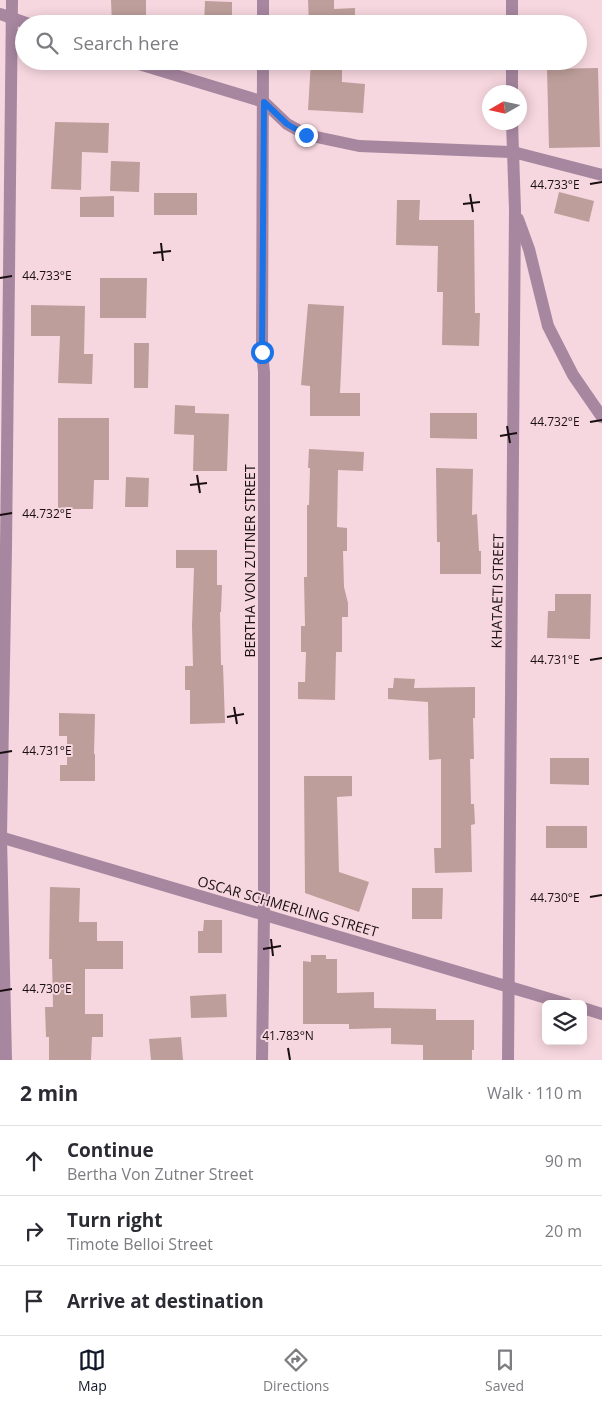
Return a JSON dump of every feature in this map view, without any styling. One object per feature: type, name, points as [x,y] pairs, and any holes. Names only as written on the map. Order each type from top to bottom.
[{"type":"street","points":[[6,1060],[0,837],[6,548],[6,15],[12,0]]},
{"type":"street","points":[[263,0],[263,15]]},
{"type":"street","points":[[512,0],[512,15]]},
{"type":"street","points":[[159,70],[264,102],[287,124],[306,135],[358,146],[513,152],[602,175]]},
{"type":"street","name":"BERTHA VON ZUTNER STREET","points":[[262,1060],[264,914],[263,70]]},
{"type":"street","points":[[512,70],[512,85]]},
{"type":"street","name":"KHATAETI STREET","points":[[508,1060],[515,210],[512,130]]},
{"type":"street","points":[[515,210],[528,249],[548,326],[573,375],[602,417]]},
{"type":"street","name":"OSCAR SCHMERLING STREET","points":[[0,837],[553,1000]]},
{"type":"street","points":[[587,1009],[602,1014]]},
{"type":"building","points":[[111,0],[146,0],[146,15],[112,15]]},
{"type":"building","points":[[308,0],[334,0],[334,9],[355,8],[355,15],[309,15]]},
{"type":"building","points":[[205,1],[232,2],[232,15],[204,15]]},
{"type":"building","points":[[587,68],[598,68],[600,147],[549,148],[547,70],[587,70]]},
{"type":"building","points":[[310,70],[342,70],[342,82],[365,84],[363,113],[308,110]]},
{"type":"building","points":[[55,122],[109,123],[108,153],[82,152],[81,190],[51,189]]},
{"type":"building","points":[[111,161],[140,162],[139,192],[110,191]]},
{"type":"building","points":[[559,192],[594,201],[589,222],[554,213]]},
{"type":"building","points":[[154,193],[197,193],[197,215],[154,215]]},
{"type":"building","points":[[114,196],[114,217],[80,217],[80,197]]},
{"type":"building","points":[[397,200],[420,200],[419,220],[474,220],[475,313],[480,313],[479,346],[442,345],[443,292],[437,292],[438,246],[396,245]]},
{"type":"building","points":[[100,278],[147,278],[146,318],[100,318]]},
{"type":"building","points":[[308,304],[344,306],[340,393],[360,393],[360,416],[310,416],[310,386],[301,385]]},
{"type":"building","points":[[31,305],[85,306],[84,354],[93,354],[92,384],[58,383],[60,336],[31,336]]},
{"type":"building","points":[[134,343],[149,343],[148,388],[134,388]]},
{"type":"building","points":[[175,405],[195,406],[195,413],[229,414],[227,471],[193,471],[194,435],[174,434]]},
{"type":"building","points":[[430,413],[477,413],[477,439],[430,438]]},
{"type":"building","points":[[58,418],[109,418],[109,480],[94,480],[93,509],[58,509]]},
{"type":"building","points":[[309,449],[364,452],[363,471],[338,470],[337,527],[347,528],[347,551],[343,551],[344,587],[348,603],[348,617],[342,617],[342,652],[336,652],[335,700],[298,699],[298,682],[305,682],[306,652],[301,652],[301,626],[305,626],[304,577],[307,577]]},
{"type":"building","points":[[436,468],[473,469],[472,515],[477,514],[479,551],[481,551],[481,574],[440,574],[440,542],[437,542]]},
{"type":"building","points":[[126,477],[149,478],[148,507],[125,507]]},
{"type":"building","points":[[176,550],[217,550],[217,585],[222,585],[220,612],[221,665],[223,665],[225,723],[190,724],[190,690],[185,690],[185,666],[193,666],[194,568],[176,568]]},
{"type":"building","points":[[555,594],[591,594],[590,639],[547,638],[548,611],[555,611]]},
{"type":"building","points":[[394,678],[415,679],[414,688],[475,687],[475,718],[473,718],[474,759],[470,759],[471,804],[474,804],[475,824],[471,825],[472,872],[435,873],[434,848],[441,848],[441,759],[429,760],[428,702],[388,699],[388,688],[393,688]]},
{"type":"building","points":[[59,713],[95,714],[95,781],[60,781],[60,765],[67,765],[67,736],[59,736]]},
{"type":"building","points":[[550,758],[589,758],[589,785],[550,784]]},
{"type":"building","points":[[304,776],[352,776],[352,796],[337,797],[339,872],[369,882],[359,912],[305,893]]},
{"type":"building","points":[[546,826],[587,826],[587,848],[546,848]]},
{"type":"building","points":[[50,887],[80,888],[79,922],[97,922],[97,941],[123,941],[123,969],[85,969],[85,1014],[103,1014],[103,1037],[92,1037],[91,1060],[49,1060],[49,1037],[46,1037],[45,1007],[53,1007],[52,959],[49,959]]},
{"type":"building","points":[[412,888],[443,888],[442,919],[412,919]]},
{"type":"building","points":[[204,920],[222,920],[222,953],[198,953],[198,931],[203,931]]},
{"type":"building","points":[[311,955],[326,955],[326,959],[337,959],[337,993],[374,992],[374,1008],[436,1009],[436,1020],[474,1020],[472,1060],[423,1060],[423,1045],[391,1044],[391,1028],[349,1029],[349,1024],[303,1024],[303,961],[311,962]]},
{"type":"building","points":[[226,994],[227,1017],[191,1018],[190,996]]},
{"type":"building","points":[[181,1037],[183,1060],[151,1060],[149,1039]]},
{"type":"route","points":[[262,352],[264,102],[287,124],[306,135]]}]
